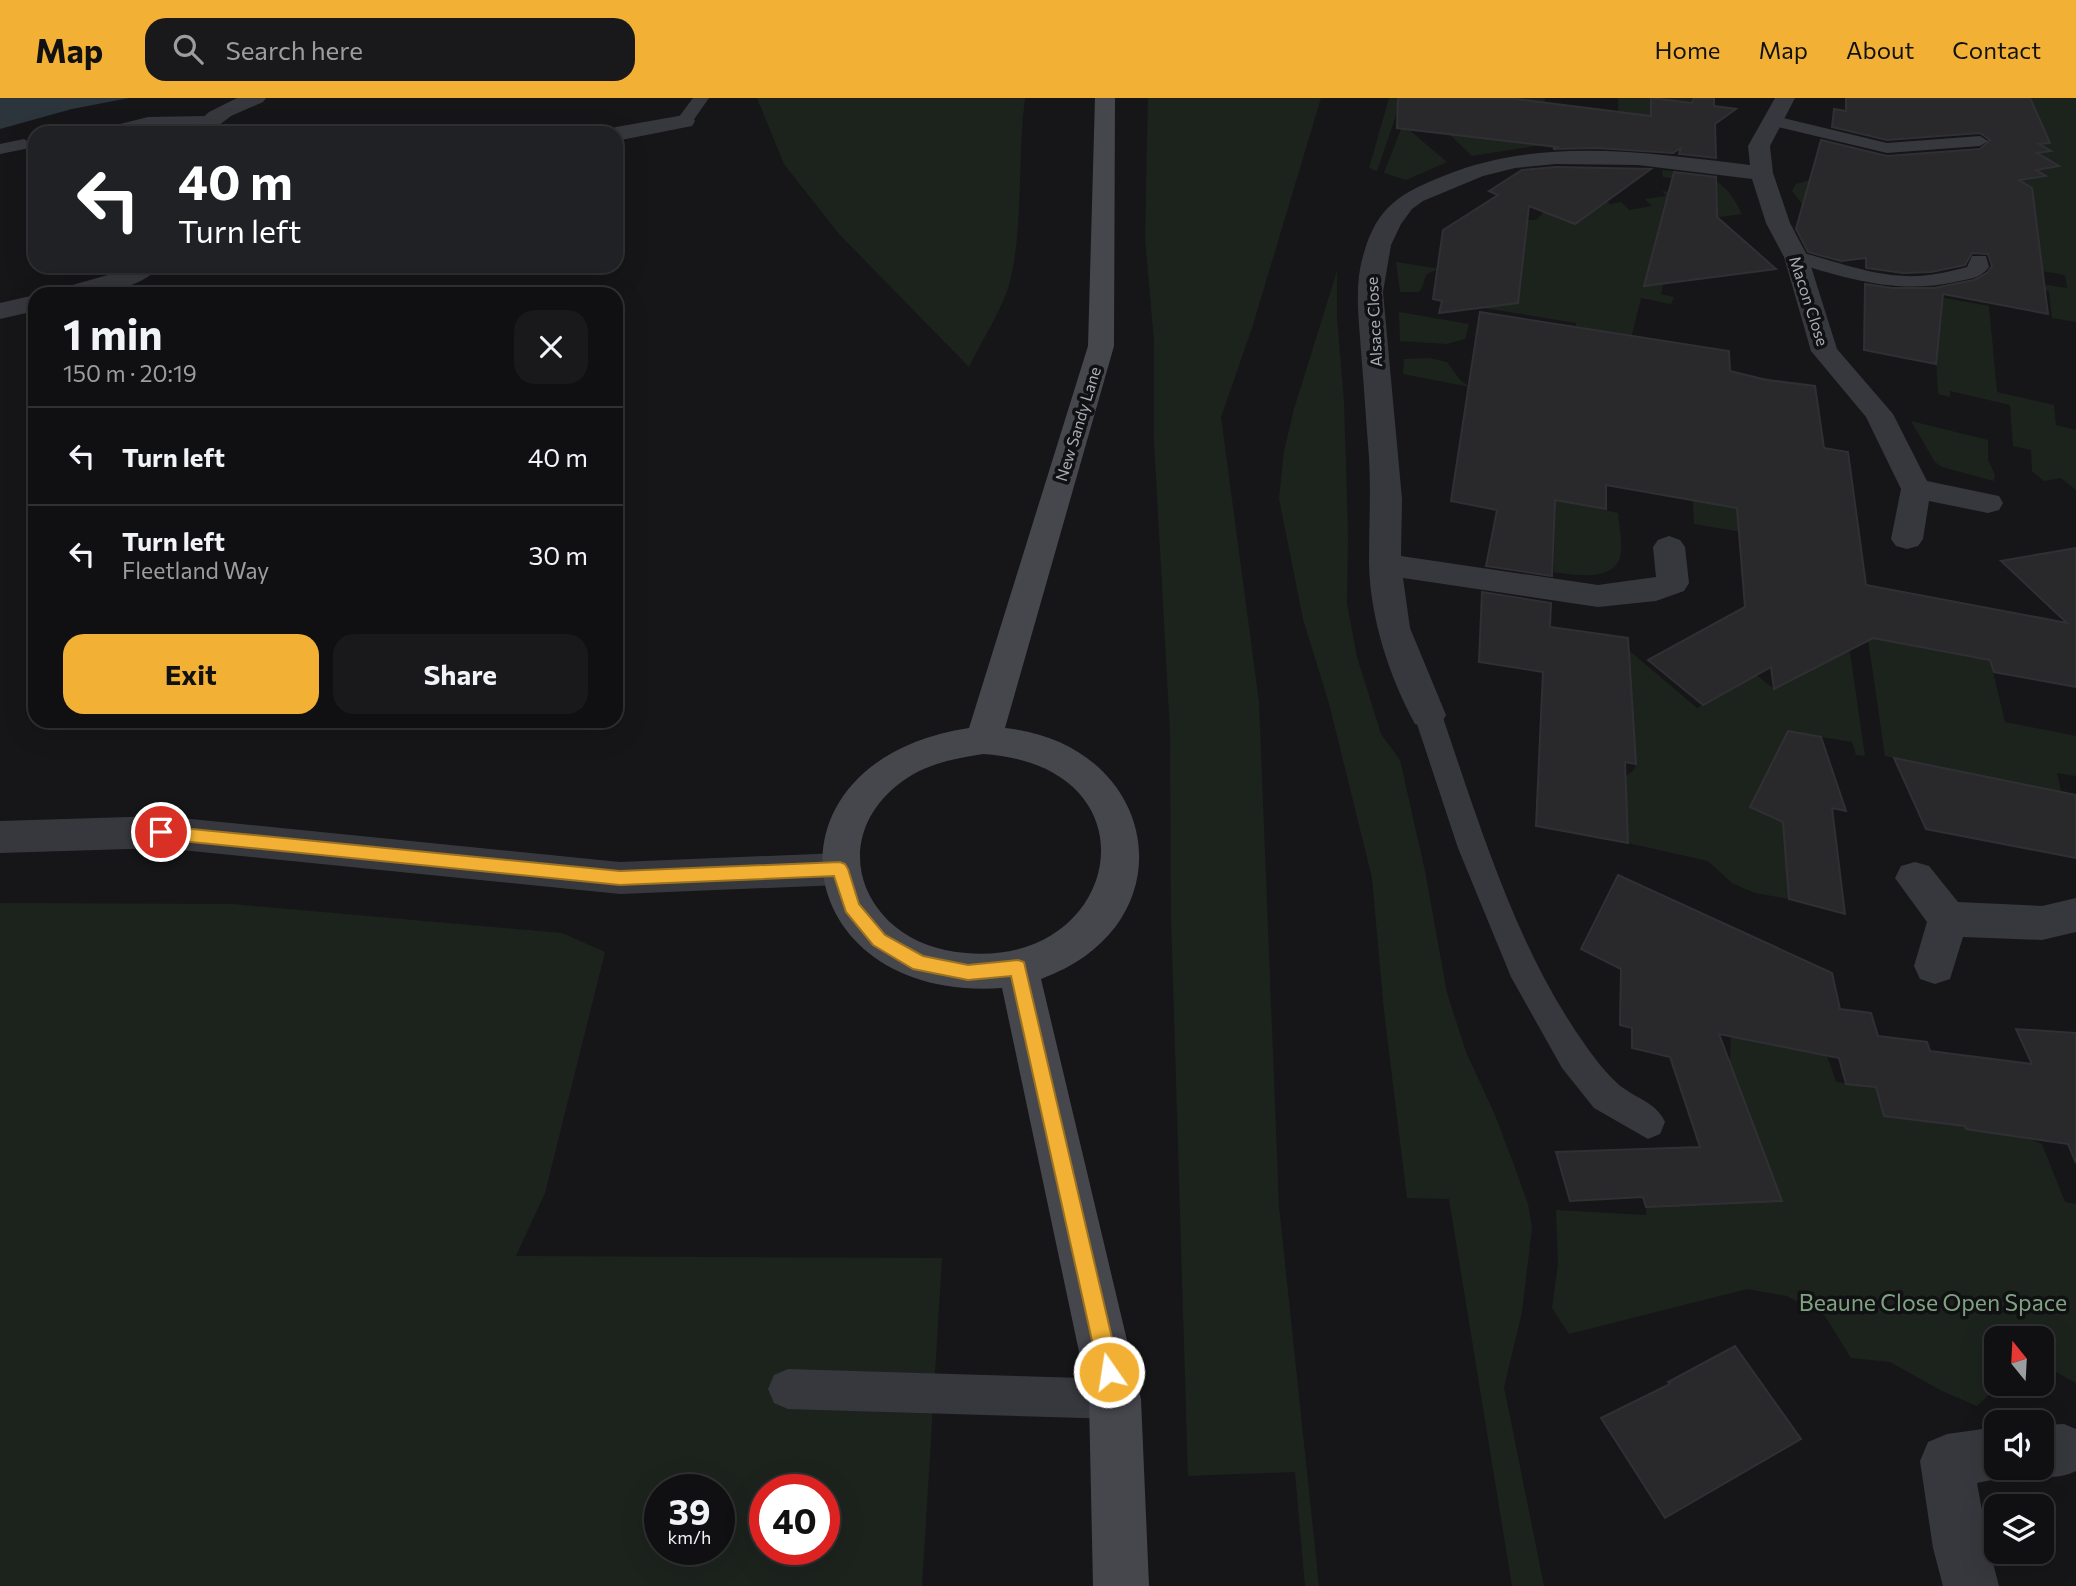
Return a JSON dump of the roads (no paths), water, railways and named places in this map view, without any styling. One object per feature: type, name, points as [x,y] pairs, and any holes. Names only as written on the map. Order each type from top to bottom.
[{"type":"street","points":[[204,126],[237,105],[256,98]]},
{"type":"street","name":"New Sandy Lane","points":[[983,740],[1101,346],[1105,98]]},
{"type":"street","name":"Macon Close","points":[[1778,109],[1759,146],[1762,173],[1779,223],[1796,257],[1824,351],[1879,415],[1916,489]]},
{"type":"street","points":[[623,133],[684,121]]},
{"type":"street","name":"Alsace Close","points":[[1428,715],[1393,628],[1385,564],[1387,499],[1370,292],[1371,264],[1381,237],[1405,203],[1457,176],[1494,164],[1572,155],[1644,158],[1762,173]]},
{"type":"street","points":[[92,287],[134,273]]},
{"type":"street","points":[[0,311],[28,305]]},
{"type":"street","points":[[1908,539],[1916,489],[1988,503]]},
{"type":"street","points":[[1385,564],[1598,596],[1656,590],[1685,592],[1670,547]]},
{"type":"street","points":[[983,740],[1025,744],[1063,760],[1094,783],[1114,814],[1123,850],[1117,887],[1095,922],[1062,951],[1018,968],[968,973],[919,963],[879,940],[852,907],[840,869],[845,829],[865,793],[897,765],[938,747],[983,740]]},
{"type":"street","points":[[0,837],[161,832],[620,878],[840,869]]},
{"type":"street","points":[[1915,878],[1948,919],[2042,923],[2076,915]]},
{"type":"street","points":[[1935,966],[1948,919]]},
{"type":"street","points":[[1018,968],[1115,1399],[1121,1586]]},
{"type":"street","points":[[1971,1586],[1961,1548],[1947,1461],[1984,1455]]},
{"type":"lane","points":[[684,121],[701,98]]},
{"type":"lane","points":[[1778,109],[1888,148],[1980,141]]},
{"type":"lane","points":[[133,126],[148,122],[191,126]]},
{"type":"lane","points":[[0,149],[24,144]]},
{"type":"lane","points":[[1796,257],[1845,271],[1903,282],[1920,282],[1973,272],[1979,267],[1979,260]]},
{"type":"lane","points":[[1428,715],[1473,848],[1522,967],[1574,1057],[1606,1096],[1648,1122]]},
{"type":"lane","points":[[788,1389],[1115,1399]]},
{"type":"park label","name":"Beaune Close Open Space","points":[[1933,1303]]}]
